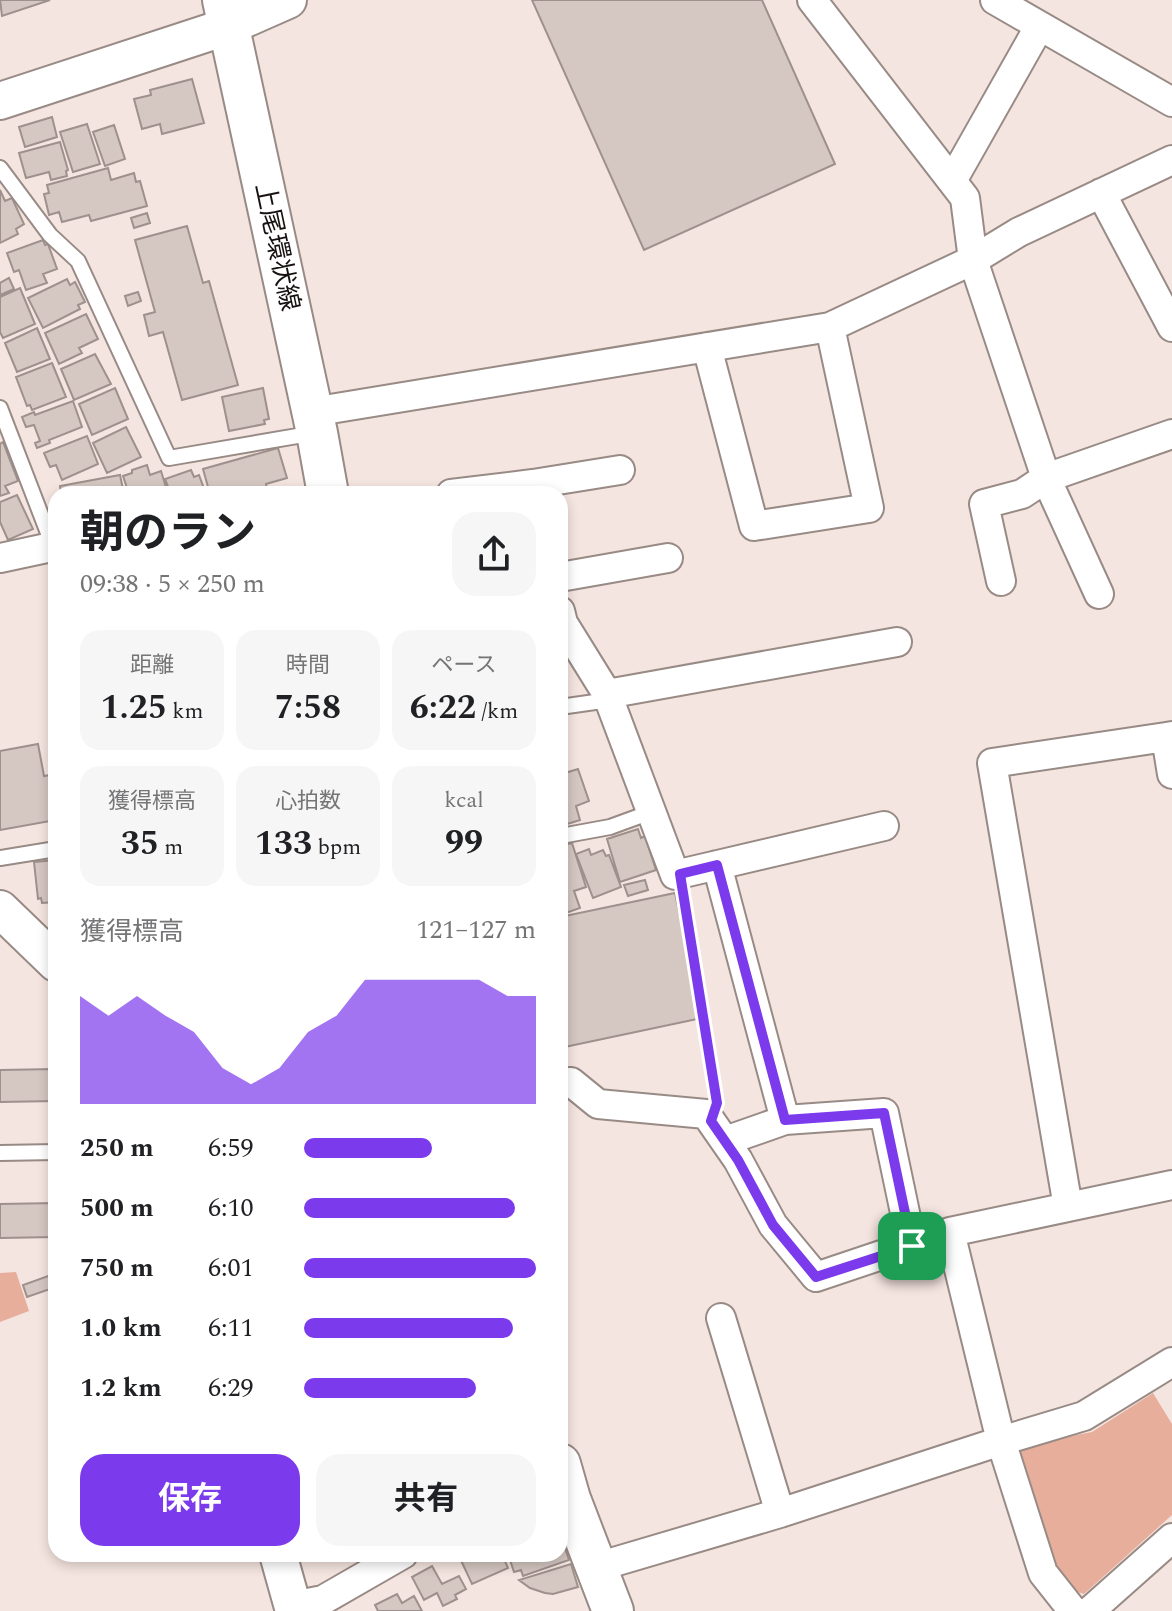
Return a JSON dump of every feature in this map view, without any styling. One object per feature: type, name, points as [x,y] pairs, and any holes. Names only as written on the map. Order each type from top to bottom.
[{"type":"main road","name":"上尾環状線","points":[[226,13],[326,486]]},
{"type":"main road","points":[[568,1492],[613,1611]]},
{"type":"street","points":[[0,101],[226,13],[288,0]]},
{"type":"street","points":[[812,0],[965,198],[973,260],[1046,478],[1099,594]]},
{"type":"street","points":[[995,0],[1172,102]]},
{"type":"street","points":[[952,181],[1039,27]]},
{"type":"street","points":[[314,422],[707,347],[830,327],[973,260],[1019,232],[1172,160]]},
{"type":"street","points":[[1101,193],[1172,327]]},
{"type":"street","points":[[707,347],[754,526],[869,508],[830,327]]},
{"type":"street","points":[[1001,581],[984,504],[1022,494],[1046,478],[1172,434]]},
{"type":"street","points":[[548,486],[620,470]]},
{"type":"street","points":[[0,558],[48,548]]},
{"type":"street","points":[[568,576],[668,558]]},
{"type":"street","points":[[568,631],[608,697],[675,875],[884,826]]},
{"type":"street","points":[[608,697],[897,642]]},
{"type":"street","points":[[1068,1207],[992,763],[1169,736],[1172,774]]},
{"type":"street","points":[[717,865],[785,1120]]},
{"type":"street","points":[[0,909],[48,955]]},
{"type":"street","points":[[568,1082],[598,1104],[706,1114],[738,1160],[773,1225],[816,1277],[950,1232],[1172,1185]]},
{"type":"street","points":[[718,1131],[785,1120],[884,1113],[912,1246]]},
{"type":"street","points":[[950,1232],[1001,1441],[1043,1573],[1073,1611]]},
{"type":"street","points":[[721,1318],[780,1513]]},
{"type":"street","points":[[597,1567],[780,1513],[1084,1416],[1172,1362]]},
{"type":"street","points":[[1090,1611],[1172,1538]]},
{"type":"street","points":[[280,1562],[293,1609],[323,1600],[389,1562]]},
{"type":"lane","points":[[0,168],[50,235],[78,261],[169,458],[314,422]]},
{"type":"lane","points":[[0,408],[4,426],[48,530]]},
{"type":"lane","points":[[568,705],[608,697]]},
{"type":"lane","points":[[568,835],[610,827],[651,812]]},
{"type":"lane","points":[[0,858],[48,850]]},
{"type":"lane","points":[[0,1153],[48,1152]]},
{"type":"path","points":[[680,874],[717,1103],[718,1131]]},
{"type":"shaded area","points":[[16,1272],[29,1311],[0,1322],[0,1273]]},
{"type":"shaded area","points":[[1153,1393],[1172,1424],[1172,1515],[1084,1594],[1074,1591],[1048,1563],[1018,1459],[1024,1445],[1092,1432]]},
{"type":"building","points":[[0,0],[50,0],[2,16]]},
{"type":"building","points":[[532,0],[762,0],[835,164],[644,250]]},
{"type":"building","points":[[192,79],[204,123],[162,134],[160,124],[142,129],[134,99],[151,95],[150,90]]},
{"type":"building","points":[[52,117],[57,137],[25,147],[19,127]]},
{"type":"building","points":[[87,124],[100,164],[73,172],[60,132]]},
{"type":"building","points":[[114,125],[125,159],[105,166],[93,132]]},
{"type":"building","points":[[60,142],[67,176],[51,180],[49,172],[26,178],[19,153]]},
{"type":"building","points":[[108,168],[111,180],[134,173],[136,182],[140,181],[147,206],[91,221],[89,215],[62,222],[59,212],[49,215],[44,194],[49,193],[47,185]]},
{"type":"building","points":[[0,190],[5,201],[12,198],[24,224],[16,229],[18,234],[0,243]]},
{"type":"building","points":[[147,213],[150,223],[134,228],[131,218]]},
{"type":"building","points":[[187,226],[203,283],[209,281],[238,385],[182,400],[163,332],[149,336],[144,315],[155,312],[135,240]]},
{"type":"building","points":[[43,240],[45,245],[48,244],[57,269],[43,274],[47,283],[26,290],[19,270],[14,272],[7,253]]},
{"type":"building","points":[[9,278],[14,289],[0,295],[0,283]]},
{"type":"building","points":[[67,279],[70,285],[75,282],[85,302],[78,305],[80,309],[43,328],[28,298]]},
{"type":"building","points":[[20,288],[35,324],[3,338],[0,332],[0,297]]},
{"type":"building","points":[[138,292],[141,301],[128,306],[125,296]]},
{"type":"building","points":[[86,314],[98,339],[79,348],[82,353],[59,364],[45,333]]},
{"type":"building","points":[[37,328],[50,359],[17,372],[5,343]]},
{"type":"building","points":[[95,354],[111,384],[74,400],[61,369]]},
{"type":"building","points":[[52,363],[66,397],[32,410],[30,405],[27,406],[16,377]]},
{"type":"building","points":[[115,388],[128,419],[92,435],[79,404]]},
{"type":"building","points":[[263,388],[269,419],[264,420],[265,424],[229,431],[222,397]]},
{"type":"building","points":[[73,401],[82,427],[37,448],[35,443],[40,441],[34,425],[26,427],[22,417]]},
{"type":"building","points":[[126,427],[141,457],[107,473],[93,443]]},
{"type":"building","points":[[87,436],[98,464],[62,480],[56,465],[50,467],[44,453]]},
{"type":"building","points":[[3,442],[18,481],[5,486],[9,493],[0,496],[0,444]]},
{"type":"building","points":[[278,448],[287,478],[266,486],[208,486],[203,469]]},
{"type":"building","points":[[147,465],[150,475],[161,471],[166,486],[126,486],[123,476],[132,473],[132,470]]},
{"type":"building","points":[[191,470],[194,477],[199,475],[203,486],[168,486],[165,479]]},
{"type":"building","points":[[120,475],[122,486],[60,486]]},
{"type":"building","points":[[17,495],[33,529],[8,540],[0,522],[0,502]]},
{"type":"building","points":[[38,744],[44,776],[48,775],[48,821],[0,830],[0,751]]},
{"type":"building","points":[[578,769],[589,801],[576,806],[580,820],[568,824],[568,772]]},
{"type":"building","points":[[638,829],[641,838],[645,836],[656,870],[620,882],[607,839]]},
{"type":"building","points":[[572,843],[586,887],[574,891],[580,908],[568,912],[568,844]]},
{"type":"building","points":[[589,849],[591,855],[603,850],[606,856],[609,855],[621,887],[593,898],[576,854]]},
{"type":"building","points":[[48,861],[48,903],[42,903],[41,898],[38,899],[34,862]]},
{"type":"building","points":[[645,880],[648,890],[628,896],[624,885]]},
{"type":"building","points":[[675,893],[702,1018],[568,1046],[568,915]]},
{"type":"building","points":[[48,1069],[48,1101],[0,1102],[0,1070]]},
{"type":"building","points":[[48,1203],[48,1237],[0,1238],[0,1204]]},
{"type":"building","points":[[48,1276],[48,1290],[27,1297],[23,1285]]},
{"type":"building","points":[[462,1562],[505,1562],[508,1568],[472,1584]]},
{"type":"building","points":[[511,1562],[563,1562],[523,1576],[521,1570],[514,1572]]},
{"type":"building","points":[[571,1564],[578,1587],[553,1594],[530,1588],[519,1580]]},
{"type":"building","points":[[432,1566],[442,1584],[459,1576],[466,1589],[455,1595],[457,1599],[443,1606],[437,1593],[424,1600],[412,1577]]},
{"type":"building","points":[[397,1594],[402,1603],[414,1596],[422,1611],[378,1611],[375,1605]]},
{"type":"route","points":[[717,865],[785,1120],[884,1113],[912,1246],[816,1277],[773,1225],[738,1160],[711,1121],[717,1103],[680,874],[717,865]]}]
